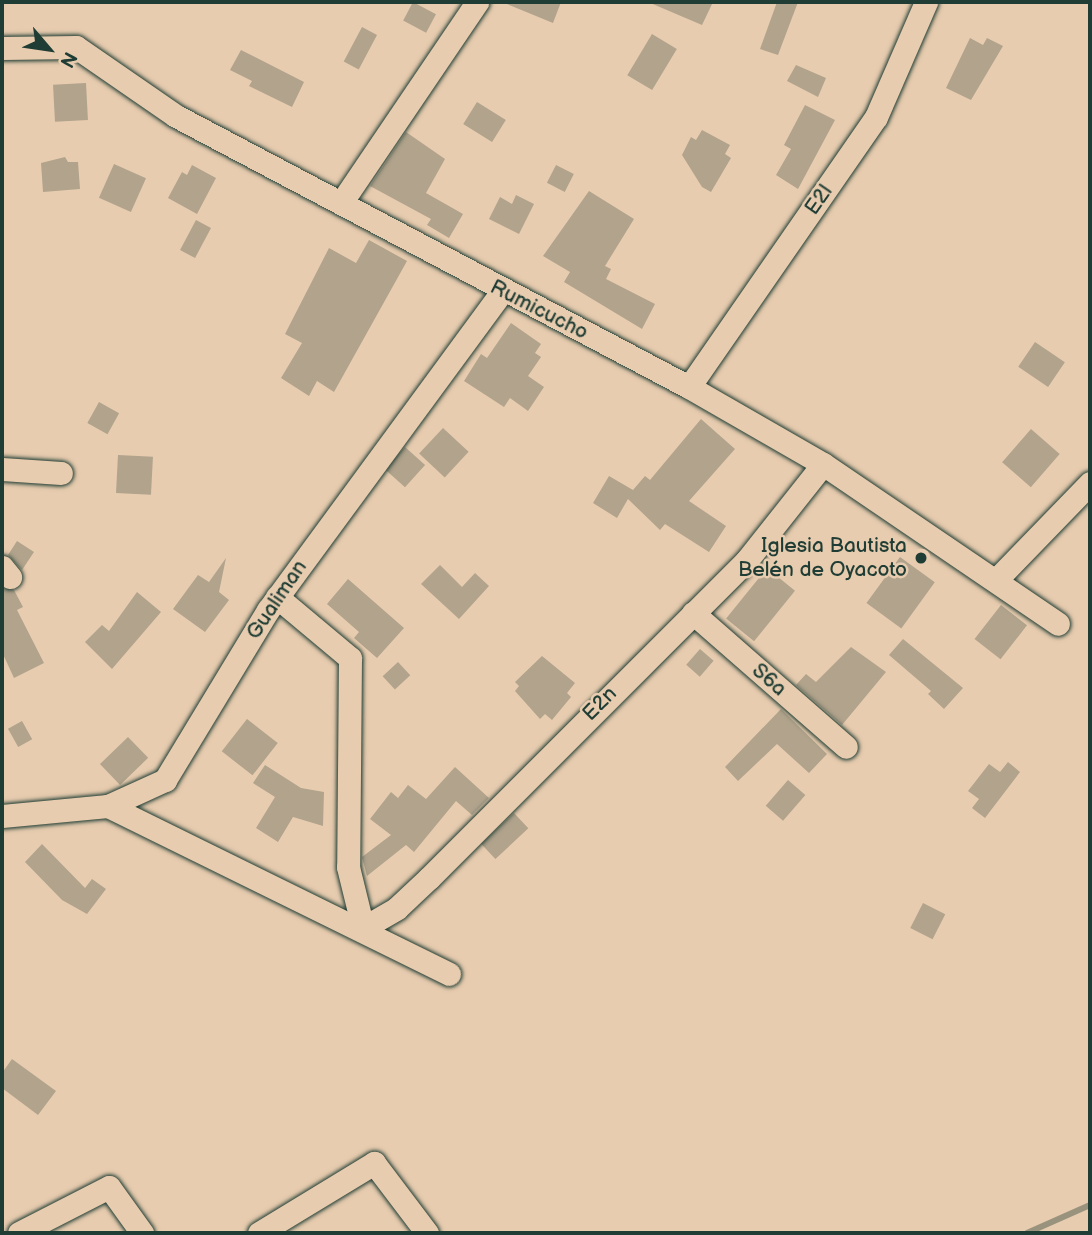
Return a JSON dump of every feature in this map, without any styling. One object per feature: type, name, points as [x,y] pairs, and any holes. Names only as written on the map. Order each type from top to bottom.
[{"type":"street","points":[[341,203],[477,2]]},
{"type":"street","name":"E2l","points":[[689,387],[876,117],[926,2]]},
{"type":"street","name":"Rumicucho","points":[[2,48],[76,47],[176,116],[689,387],[823,464],[1058,624]]},
{"type":"street","name":"Gualiman","points":[[2,816],[108,806],[165,780],[277,597],[502,290]]},
{"type":"street","name":"E2n","points":[[363,928],[397,908],[429,878],[747,560],[823,464]]},
{"type":"street","points":[[2,469],[61,473]]},
{"type":"street","points":[[996,580],[1090,483]]},
{"type":"street","points":[[277,597],[350,658],[348,867],[363,928]]},
{"type":"street","name":"S6a","points":[[693,613],[846,747]]},
{"type":"street","points":[[108,806],[363,928],[449,974]]},
{"type":"street","points":[[259,1233],[374,1163],[427,1233]]},
{"type":"street","points":[[19,1233],[109,1187],[142,1233]]},
{"type":"building","points":[[413,2],[436,14],[426,33],[403,21]]},
{"type":"building","points":[[502,2],[561,2],[553,23]]},
{"type":"building","points":[[648,2],[713,2],[702,25]]},
{"type":"building","points":[[777,2],[798,2],[778,55],[760,49]]},
{"type":"building","points":[[362,27],[377,35],[359,69],[344,61]]},
{"type":"building","points":[[652,34],[677,49],[652,90],[627,75]]},
{"type":"building","points":[[970,38],[983,45],[987,38],[1003,46],[971,100],[946,88]]},
{"type":"building","points":[[241,50],[304,82],[292,107],[249,86],[252,81],[230,70]]},
{"type":"building","points":[[796,65],[826,78],[818,97],[787,81]]},
{"type":"building","points":[[86,83],[88,120],[55,122],[53,85]]},
{"type":"building","points":[[477,102],[506,120],[492,142],[463,124]]},
{"type":"building","points":[[805,105],[835,120],[798,189],[776,175],[791,149],[784,145]]},
{"type":"building","points":[[702,130],[730,145],[725,154],[731,158],[711,192],[702,187],[682,155],[691,137],[696,140]]},
{"type":"building","points":[[406,132],[445,159],[426,193],[463,214],[449,238],[427,225],[431,219],[370,186]]},
{"type":"building","points":[[65,157],[68,162],[78,162],[80,189],[43,192],[41,163]]},
{"type":"building","points":[[114,164],[146,178],[131,212],[99,198]]},
{"type":"building","points":[[192,165],[216,178],[197,214],[168,198],[182,172],[187,175]]},
{"type":"building","points":[[556,165],[574,174],[565,192],[547,183]]},
{"type":"building","points":[[589,191],[634,219],[605,266],[611,269],[606,279],[655,304],[642,329],[564,282],[570,272],[543,256]]},
{"type":"building","points":[[516,195],[534,204],[519,234],[489,219],[500,197],[512,204]]},
{"type":"building","points":[[196,220],[211,228],[195,258],[180,250]]},
{"type":"building","points":[[369,240],[407,261],[334,392],[317,381],[309,396],[281,378],[302,343],[285,334],[329,248],[356,263]]},
{"type":"building","points":[[511,323],[541,344],[535,353],[541,357],[528,376],[544,387],[528,411],[510,398],[504,407],[464,381],[481,354],[487,358]]},
{"type":"building","points":[[1035,342],[1065,362],[1048,387],[1018,367]]},
{"type":"building","points":[[99,402],[119,413],[107,434],[87,423]]},
{"type":"building","points":[[701,419],[735,449],[689,501],[726,526],[709,552],[665,524],[660,530],[628,499],[617,518],[593,503],[609,476],[633,490],[645,476],[650,480]]},
{"type":"building","points":[[443,428],[469,452],[445,477],[419,454]]},
{"type":"building","points":[[1031,429],[1060,454],[1031,487],[1002,462]]},
{"type":"building","points":[[405,447],[425,465],[405,487],[385,469]]},
{"type":"building","points":[[118,455],[153,457],[151,495],[116,493]]},
{"type":"building","points":[[17,541],[34,552],[22,570],[8,555]]},
{"type":"building","name":"Iglesia Bautista Belén de Oyacoto","points":[[900,557],[935,582],[901,628],[866,603]]},
{"type":"building","points":[[226,558],[219,592],[229,600],[205,632],[173,609],[198,575],[209,582]]},
{"type":"building","points":[[440,565],[462,587],[475,573],[489,586],[459,619],[421,584]]},
{"type":"building","points":[[767,568],[795,591],[754,641],[726,619]]},
{"type":"building","points":[[348,579],[404,628],[377,658],[354,638],[359,632],[327,604]]},
{"type":"building","points":[[2,588],[14,590],[23,607],[17,610],[44,663],[14,678],[2,652]]},
{"type":"building","points":[[137,592],[161,612],[112,669],[85,642],[102,625],[109,631]]},
{"type":"building","points":[[1001,605],[1027,625],[1001,659],[975,639]]},
{"type":"building","points":[[903,639],[963,688],[944,709],[928,694],[931,691],[889,655]]},
{"type":"building","points":[[851,647],[886,672],[842,725],[796,685],[806,674],[816,682]]},
{"type":"building","points":[[700,649],[714,661],[700,677],[686,665]]},
{"type":"building","points":[[542,656],[575,683],[567,693],[571,697],[552,720],[545,714],[540,719],[515,691],[519,686],[515,682]]},
{"type":"building","points":[[398,662],[410,675],[395,689],[383,676]]},
{"type":"building","points":[[781,709],[827,754],[809,773],[777,744],[738,781],[725,767]]},
{"type":"building","points":[[247,719],[278,743],[252,775],[222,751]]},
{"type":"building","points":[[22,721],[32,739],[18,747],[8,729]]},
{"type":"building","points":[[128,737],[148,758],[120,785],[100,764]]},
{"type":"building","points":[[1008,762],[1020,772],[985,818],[972,808],[979,799],[968,791],[989,764],[1000,772]]},
{"type":"building","points":[[265,765],[301,788],[324,792],[323,826],[293,817],[278,842],[256,828],[275,797],[253,783]]},
{"type":"building","points":[[455,767],[489,798],[472,815],[456,801],[414,852],[406,845],[367,876],[362,857],[391,835],[370,819],[391,792],[398,798],[408,785],[426,799]]},
{"type":"building","points":[[788,780],[805,795],[783,821],[766,806]]},
{"type":"building","points":[[514,813],[528,828],[495,859],[481,844]]},
{"type":"building","points":[[42,844],[85,888],[92,879],[106,889],[87,914],[62,900],[25,862]]},
{"type":"building","points":[[923,903],[945,914],[933,939],[910,928]]},
{"type":"building","points":[[12,1059],[56,1091],[38,1115],[2,1088],[2,1073]]},
{"type":"waterway","points":[[1027,1233],[1090,1205]]},
{"type":"place","name":"Iglesia Bautista Belén de Oyacoto","points":[[921,558]]}]
